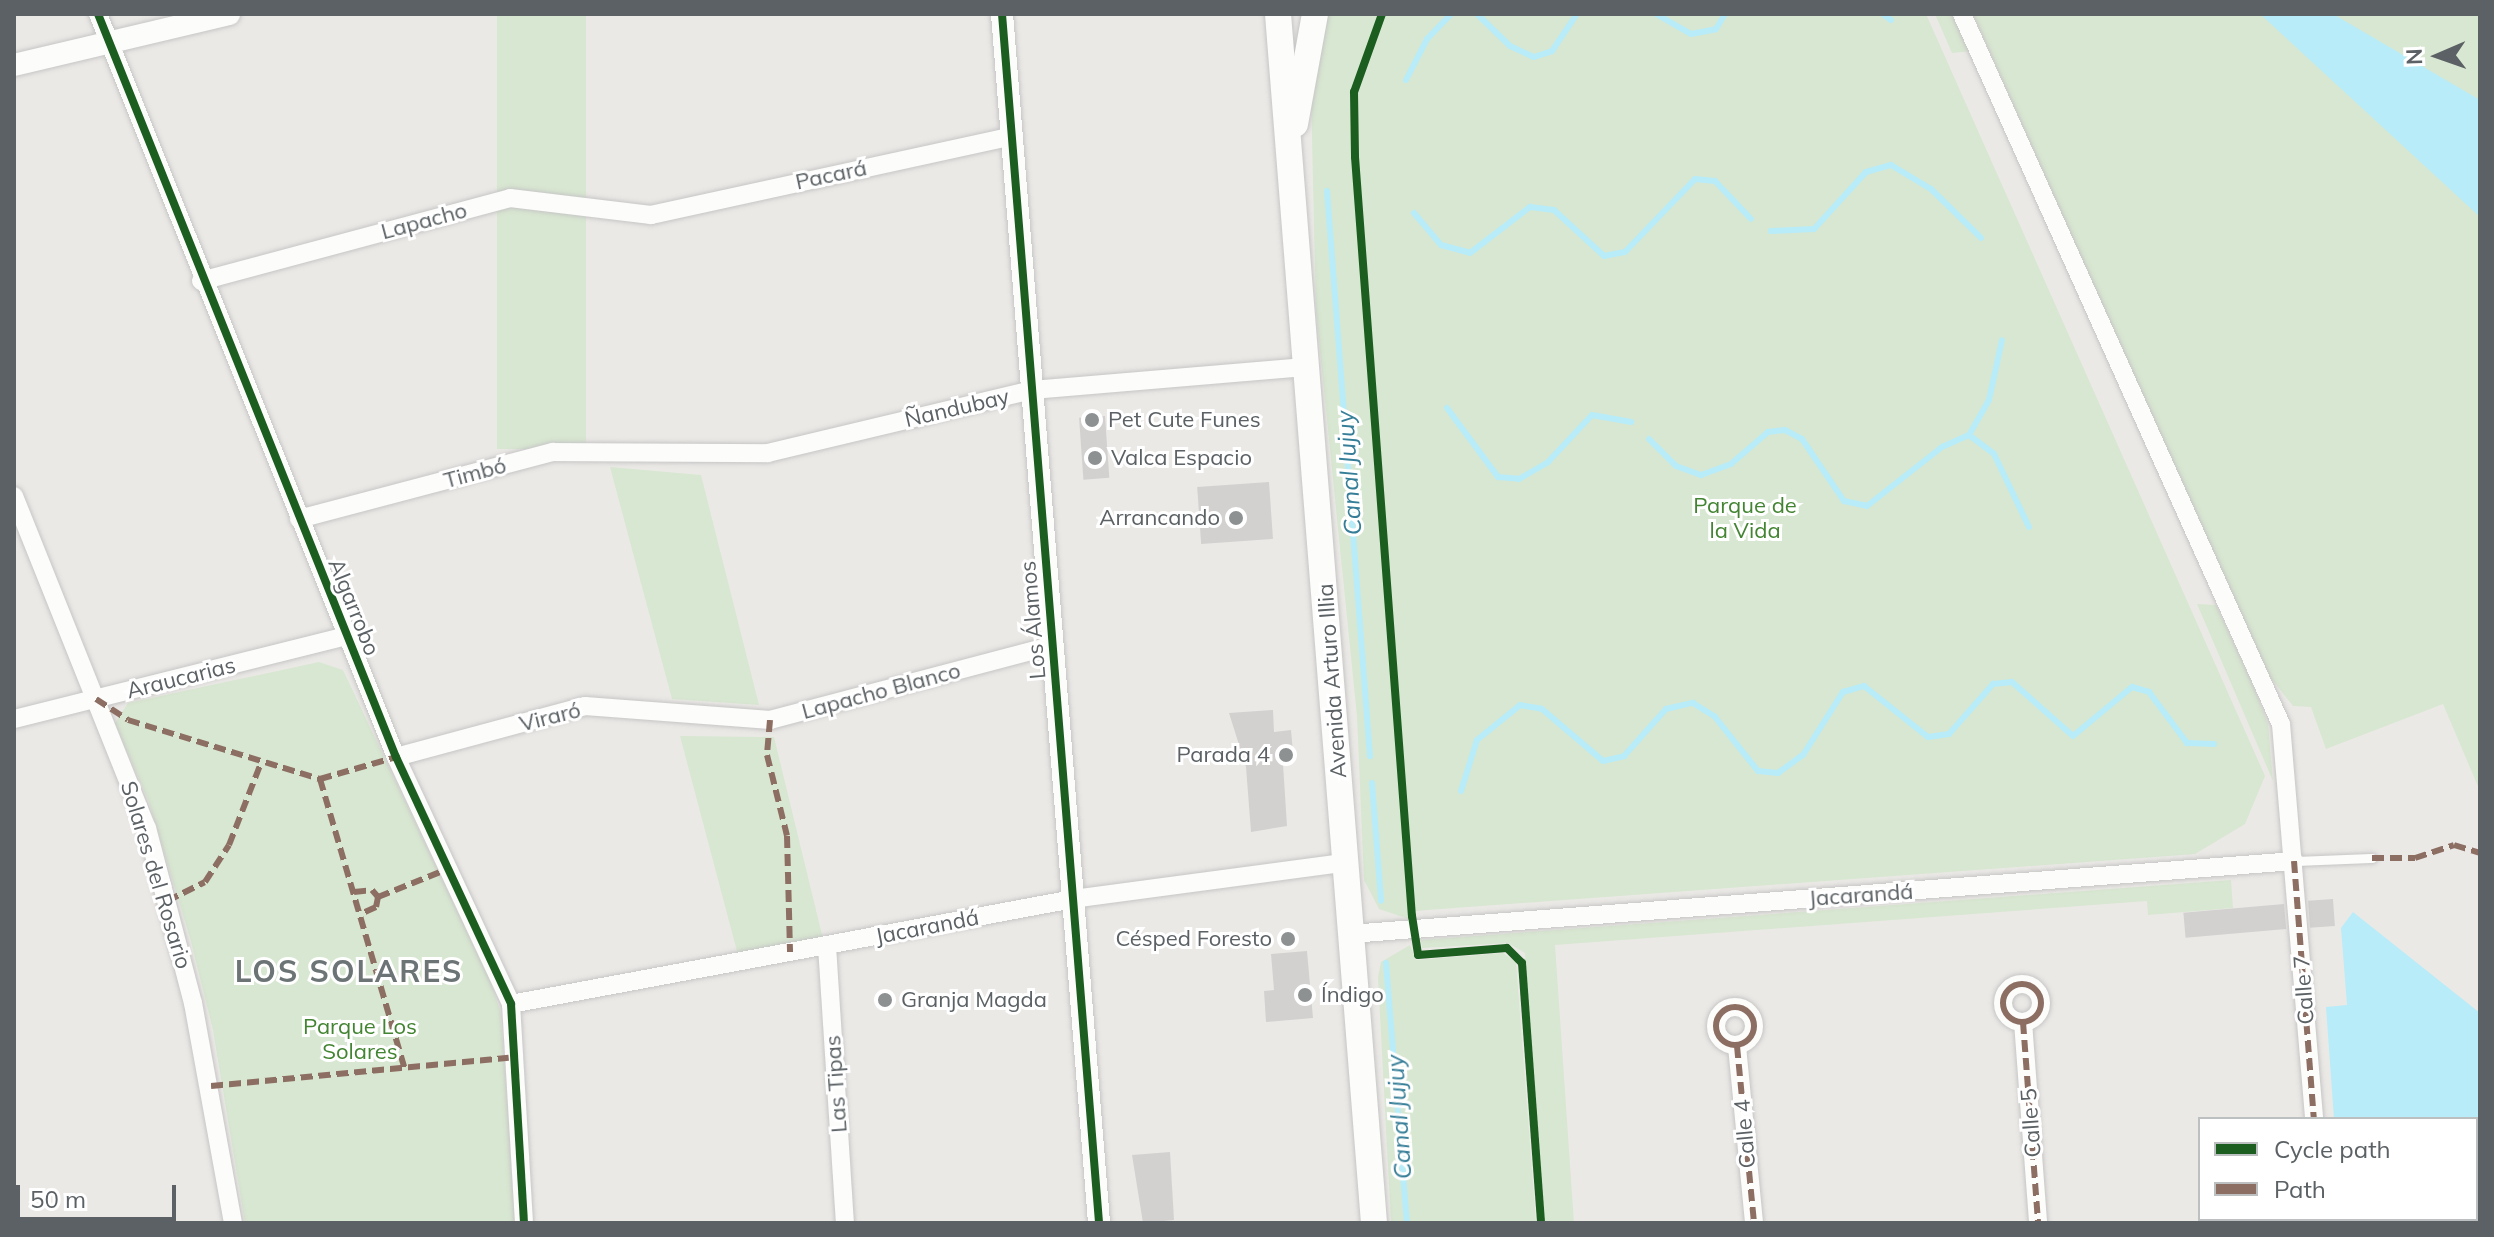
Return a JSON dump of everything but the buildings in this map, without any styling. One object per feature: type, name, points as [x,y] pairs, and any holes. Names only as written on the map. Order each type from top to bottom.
[{"type":"main road","name":"Avenida Arturo Illia","points":[[1278,14],[1292,139],[1344,863],[1374,1223]]},
{"type":"main road","name":"Avenida Arturo Illia","points":[[1292,139],[1315,14]]},
{"type":"street","name":"Algarrobo","points":[[98,14],[105,45],[396,757],[511,1004],[524,1223]]},
{"type":"street","points":[[14,65],[229,14]]},
{"type":"street","name":"Los Álamos","points":[[1002,14],[1099,1223]]},
{"type":"street","name":"Calle 7","points":[[1962,14],[2281,724],[2314,1117]]},
{"type":"street","name":"Pacará","points":[[651,215],[1012,136]]},
{"type":"street","name":"Lapacho","points":[[201,281],[510,198],[651,215]]},
{"type":"street","name":"Ñandubay","points":[[655,453],[768,453],[1032,390],[1308,367]]},
{"type":"street","name":"Timbó","points":[[299,519],[553,452],[655,453]]},
{"type":"street","name":"Solares del Rosario","points":[[14,496],[96,699],[167,901],[211,1086],[233,1223]]},
{"type":"street","name":"Araucarias","points":[[14,719],[347,636]]},
{"type":"street","name":"Lapacho Blanco","points":[[708,716],[770,720],[1053,645]]},
{"type":"street","name":"Viraró","points":[[396,757],[585,706],[708,716]]},
{"type":"street","name":"Jacarandá","points":[[1350,934],[2294,861]]},
{"type":"street","name":"Jacarandá","points":[[511,1004],[1073,899],[1344,863]]},
{"type":"street","name":"Las Tipas","points":[[827,946],[845,1223]]},
{"type":"street","name":"Calle 5","points":[[2023,1022],[2038,1223]]},
{"type":"street","name":"Calle 4","points":[[1737,1046],[1754,1223]]},
{"type":"lane","name":"Jacarandá","points":[[2294,861],[2372,858]]},
{"type":"green space","points":[[497,14],[586,14],[586,449],[497,449]]},
{"type":"green space","name":"Parque de la Vida","points":[[1325,14],[1926,14],[2265,776],[2245,824],[2195,854],[1427,910],[1408,912],[1409,919],[1379,909],[1364,880],[1357,716],[1316,311],[1311,94]]},
{"type":"green space","points":[[1935,14],[1955,14],[1972,51],[1952,53]]},
{"type":"green space","points":[[1973,14],[2480,14],[2480,791],[2443,704],[2326,749],[2311,707],[2293,706],[2263,668]]},
{"type":"green space","points":[[610,467],[701,475],[759,705],[672,699]]},
{"type":"green space","points":[[2197,604],[2216,605],[2251,680],[2268,724],[2273,781]]},
{"type":"green space","name":"Parque Los Solares","points":[[319,662],[343,670],[491,983],[500,1010],[517,1223],[245,1223],[213,1030],[190,938],[149,802],[115,723],[128,703]]},
{"type":"green space","points":[[680,736],[774,737],[823,939],[738,955]]},
{"type":"green space","points":[[2231,880],[2233,908],[2148,915],[2147,901],[1555,945],[1574,1223],[1545,1223],[1525,953],[1508,943],[1422,948],[1421,940]]},
{"type":"green space","points":[[1410,945],[1416,960],[1503,953],[1516,962],[1536,1223],[1391,1223],[1378,977],[1381,962]]},
{"type":"water","points":[[2260,14],[2333,14],[2480,100],[2480,217]]},
{"type":"water","points":[[2353,912],[2480,1013],[2480,1170],[2478,1117],[2334,1117],[2326,1007],[2347,1005],[2341,928]]},
{"type":"waterway","points":[[1406,80],[1427,39],[1451,14]]},
{"type":"waterway","points":[[1477,14],[1510,46],[1534,57],[1552,51],[1577,14]]},
{"type":"waterway","points":[[1656,14],[1691,34],[1716,29],[1725,14]]},
{"type":"waterway","points":[[1883,14],[1891,20]]},
{"type":"waterway","points":[[1771,231],[1814,229],[1866,172],[1891,165],[1931,189],[1981,238]]},
{"type":"waterway","points":[[1414,213],[1441,245],[1470,253],[1530,207],[1554,210],[1604,256],[1625,252],[1695,179],[1715,181],[1751,219]]},
{"type":"waterway","name":"Canal Jujuy","points":[[1327,191],[1370,756]]},
{"type":"waterway","points":[[1969,435],[1989,400],[2002,340]]},
{"type":"waterway","points":[[1447,408],[1498,477],[1519,479],[1548,462],[1592,415],[1631,422]]},
{"type":"waterway","points":[[1649,439],[1676,466],[1701,475],[1731,464],[1768,432],[1785,430],[1802,439],[1844,501],[1867,506],[1942,447],[1969,435],[1994,454],[2029,527]]},
{"type":"waterway","points":[[1461,791],[1477,740],[1520,705],[1542,709],[1603,761],[1624,756],[1666,709],[1693,703],[1715,717],[1758,771],[1778,773],[1803,755],[1843,692],[1864,686],[1928,737],[1949,734],[1993,684],[2012,682],[2073,736],[2132,687],[2149,692],[2187,743],[2214,744]]},
{"type":"waterway","name":"Canal Jujuy","points":[[1372,783],[1381,901]]},
{"type":"waterway","name":"Canal Jujuy","points":[[1386,963],[1407,1223]]},
{"type":"marked path","points":[[96,699],[128,720],[320,779],[396,757]]},
{"type":"marked path","points":[[770,720],[767,755],[787,836],[790,952]]},
{"type":"marked path","points":[[167,901],[205,882],[229,845],[261,763]]},
{"type":"marked path","points":[[320,779],[405,1070]]},
{"type":"marked path","points":[[2372,858],[2415,858],[2454,845],[2480,853]]},
{"type":"marked path","points":[[2294,861],[2314,1117]]},
{"type":"marked path","points":[[378,897],[445,870]]},
{"type":"marked path","points":[[354,892],[372,890],[378,897],[376,907],[360,914]]},
{"type":"marked path","points":[[2022,984],[2036,989],[2041,1003],[2036,1017],[2022,1022],[2008,1017],[2003,1003],[2008,989],[2022,984]]},
{"type":"marked path","points":[[1735,1007],[1749,1012],[1754,1026],[1749,1040],[1735,1045],[1721,1040],[1716,1026],[1721,1012],[1735,1007]]},
{"type":"marked path","points":[[2023,1022],[2038,1223]]},
{"type":"marked path","points":[[1737,1046],[1754,1223]]},
{"type":"marked path","points":[[211,1086],[509,1058]]},
{"type":"cycle path","points":[[98,14],[396,757],[511,1004],[524,1223]]},
{"type":"cycle path","points":[[1002,14],[1099,1223]]},
{"type":"cycle path","points":[[1382,14],[1354,92],[1355,157],[1412,916],[1418,955],[1507,948],[1522,963],[1541,1223]]},
{"type":"place","name":"Pet Cute Funes","points":[[1092,420]]},
{"type":"place","name":"Valca Espacio","points":[[1095,458]]},
{"type":"place","name":"Arrancando","points":[[1236,518]]},
{"type":"place","name":"Parada 4","points":[[1286,755]]},
{"type":"place","name":"Césped Foresto","points":[[1288,939]]},
{"type":"place","name":"Índigo","points":[[1305,995]]},
{"type":"place","name":"Granja Magda","points":[[885,1000]]},
{"type":"district","name":"LOS SOLARES","points":[[349,971]]}]
